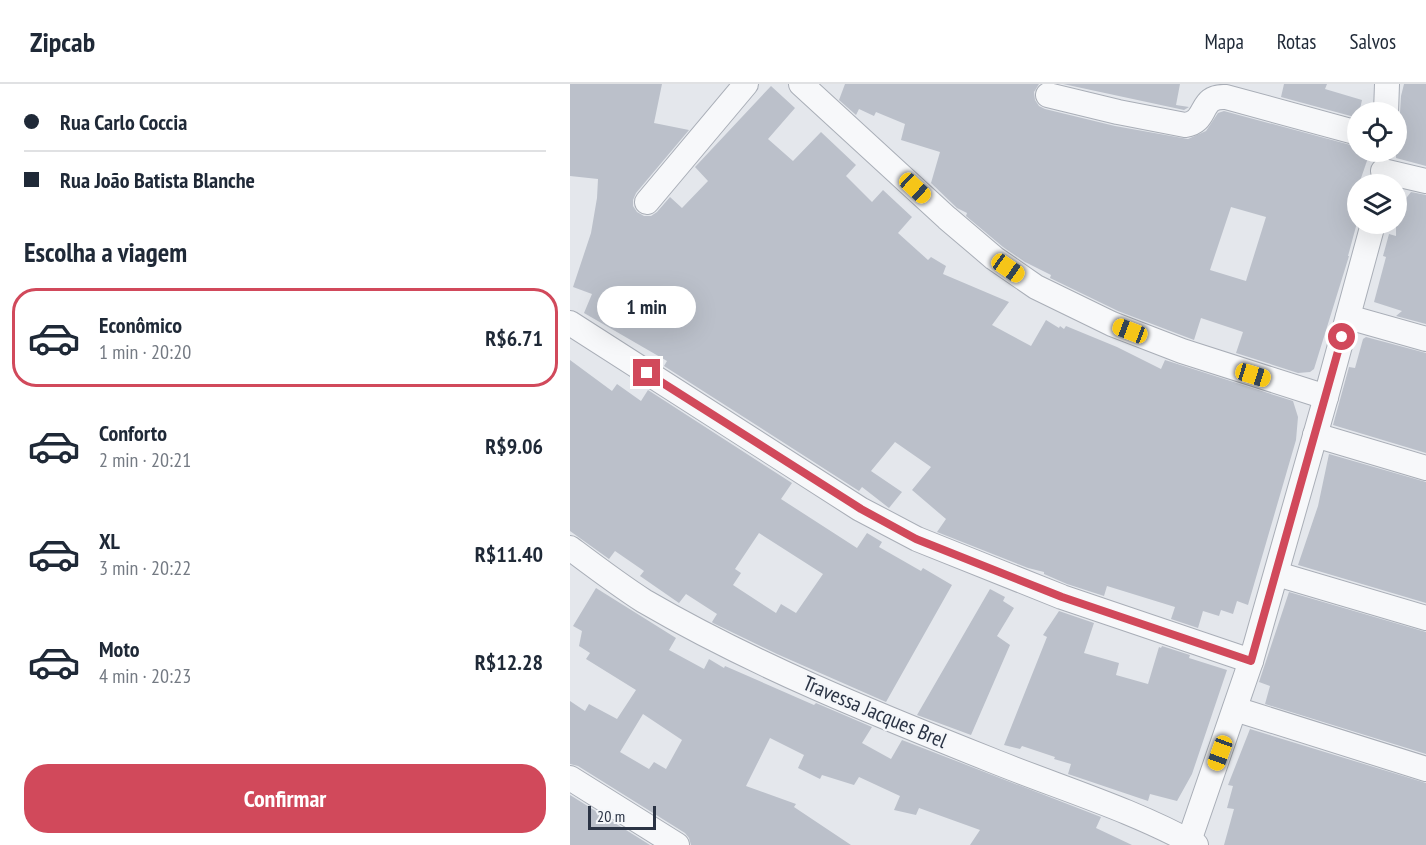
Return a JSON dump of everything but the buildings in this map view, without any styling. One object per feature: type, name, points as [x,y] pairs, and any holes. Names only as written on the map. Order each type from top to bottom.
[{"type":"street","points":[[647,202],[746,84]]},
{"type":"street","points":[[801,84],[947,218],[994,258],[1036,287],[1112,324],[1202,357],[1326,397]]},
{"type":"street","points":[[1386,102],[1387,84]]},
{"type":"street","points":[[1048,95],[1185,125],[1198,120],[1208,100],[1226,97],[1347,130]]},
{"type":"street","points":[[1383,169],[1426,182]]},
{"type":"street","points":[[1193,843],[1277,574],[1370,234]]},
{"type":"street","points":[[1348,317],[1426,339]]},
{"type":"street","points":[[570,323],[861,509],[916,539],[1062,597],[1251,661]]},
{"type":"street","points":[[1315,435],[1426,468]]},
{"type":"street","name":"Travessa Jacques Brel","points":[[572,553],[642,599],[726,646],[896,722],[1150,821],[1193,843]]},
{"type":"street","points":[[1277,574],[1426,618]]},
{"type":"street","points":[[1235,709],[1426,769]]},
{"type":"street","points":[[572,786],[677,845]]},
{"type":"route","points":[[647,373],[861,509],[916,539],[1062,597],[1251,661],[1342,337]]}]
